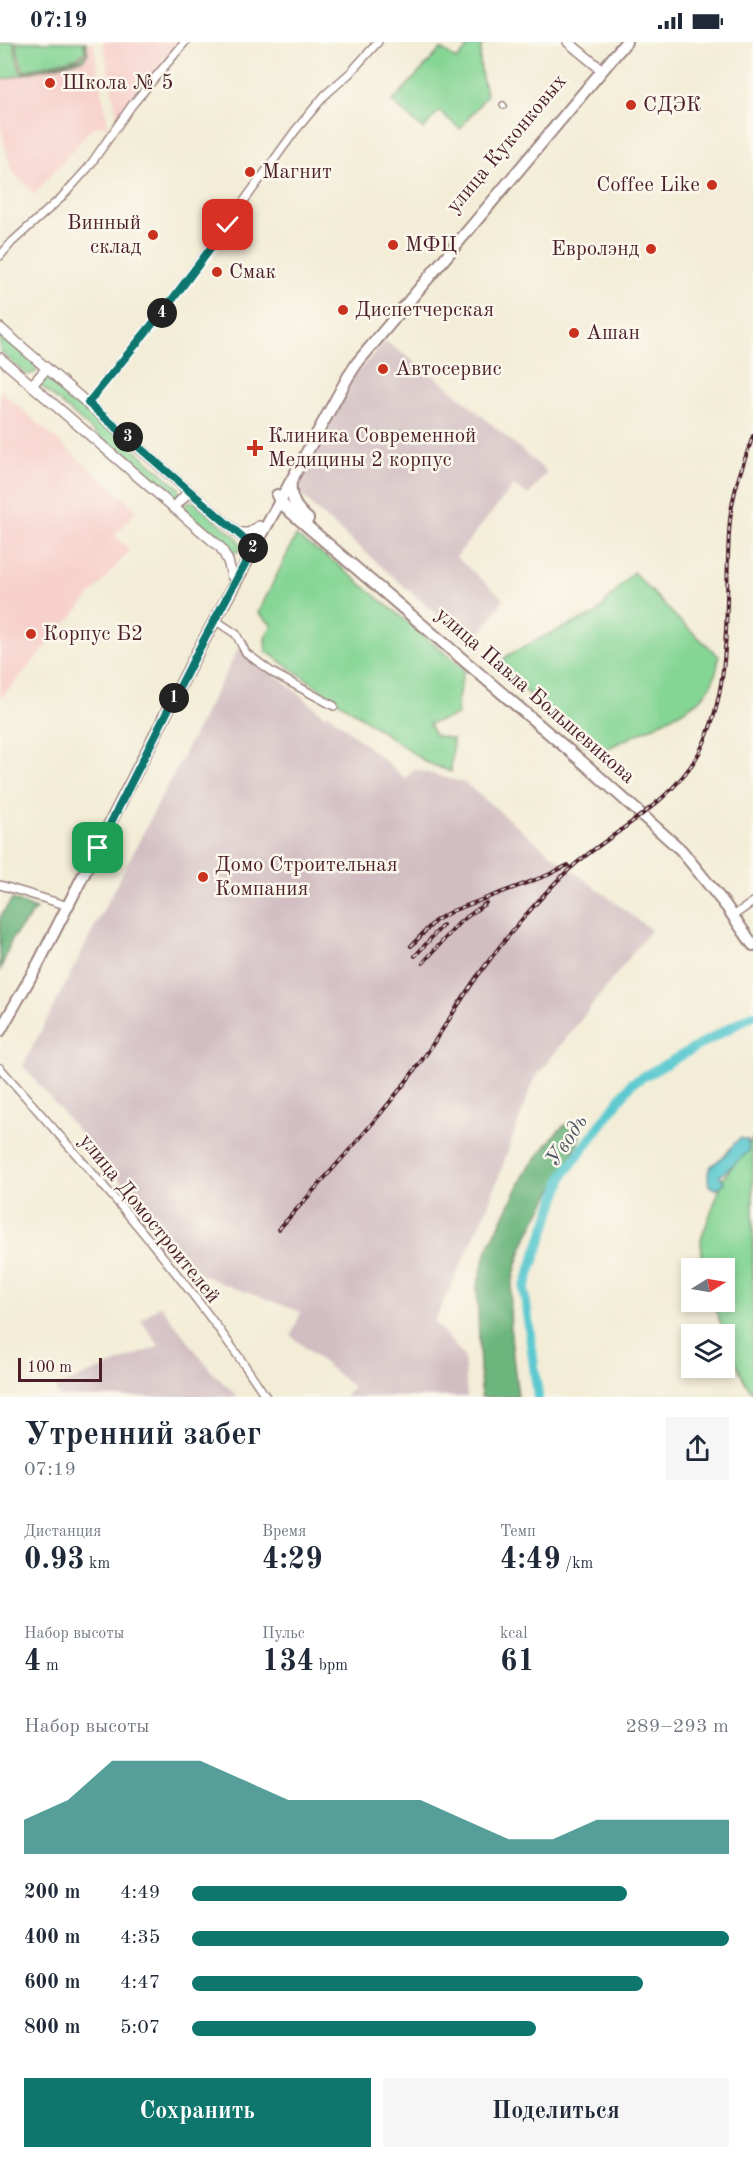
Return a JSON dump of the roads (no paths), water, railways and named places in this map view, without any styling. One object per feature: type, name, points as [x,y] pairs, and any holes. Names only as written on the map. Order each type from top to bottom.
[{"type":"main road","points":[[568,42],[600,68]]},
{"type":"main road","name":"улица Куконковых","points":[[279,496],[325,404],[353,359],[610,57],[619,43]]},
{"type":"main road","name":"улица Куконковых","points":[[0,1020],[64,905],[215,620],[264,520],[291,479],[335,398],[357,363],[600,68]]},
{"type":"main road","points":[[0,328],[252,545]]},
{"type":"main road","points":[[0,358],[221,548],[232,576]]},
{"type":"main road","points":[[32,386],[47,368]]},
{"type":"main road","name":"улица Павла Большевикова","points":[[291,479],[292,501],[301,517],[642,815],[696,867],[753,937]]},
{"type":"main road","points":[[174,508],[189,491]]},
{"type":"main road","points":[[279,496],[301,517]]},
{"type":"main road","points":[[236,533],[249,532],[264,520],[283,513],[301,517]]},
{"type":"main road","name":"улица Куконковых","points":[[0,1031],[38,964],[64,905],[181,678],[191,652],[232,576],[252,545]]},
{"type":"main road","name":"улица Павла Большевикова","points":[[736,915],[753,945]]},
{"type":"street","points":[[0,256],[12,242],[61,198],[88,168],[132,105],[185,42]]},
{"type":"street","points":[[88,403],[172,300],[295,131],[325,95],[350,73],[378,42]]},
{"type":"street","points":[[215,620],[236,634],[246,653],[273,673],[334,706]]},
{"type":"street","points":[[0,885],[64,905]]},
{"type":"street","points":[[736,915],[753,902]]},
{"type":"street","name":"улица Домостроителей","points":[[0,1068],[121,1206],[188,1291],[266,1397]]},
{"type":"water","points":[[740,1138],[748,1140],[749,1151],[720,1176],[725,1183],[716,1189],[709,1185],[708,1172]]},
{"type":"waterway","name":"Уводь","points":[[538,1397],[524,1289],[564,1174],[632,1083],[753,1015]]},
{"type":"railway","points":[[279,1229],[350,1150],[401,1088],[425,1056],[476,978],[535,905],[573,866],[669,791],[699,753],[711,726],[723,669],[731,509],[753,436]]},
{"type":"railway","points":[[411,946],[435,921],[452,911],[548,875],[568,865]]},
{"type":"railway","points":[[423,963],[460,922],[486,903]]},
{"type":"railway","points":[[415,956],[443,925]]},
{"type":"place","name":"Школа № 5","points":[[50,83]]},
{"type":"place","name":"СДЭК","points":[[631,105]]},
{"type":"place","name":"Магнит","points":[[250,172]]},
{"type":"place","name":"Coffee Like","points":[[712,185]]},
{"type":"place","name":"Винный склад","points":[[153,235]]},
{"type":"place","name":"МФЦ","points":[[393,245]]},
{"type":"place","name":"Евролэнд","points":[[651,249]]},
{"type":"place","name":"Смак","points":[[217,272]]},
{"type":"place","name":"Диспетчерская","points":[[343,310]]},
{"type":"place","name":"Ашан","points":[[574,333]]},
{"type":"place","name":"Автосервис","points":[[383,369]]},
{"type":"place","name":"Клиника Современной Медицины 2 корпус","points":[[255,448]]},
{"type":"place","name":"Корпус Б2","points":[[31,634]]},
{"type":"place","name":"Домо Строительная Компания","points":[[203,877]]}]
